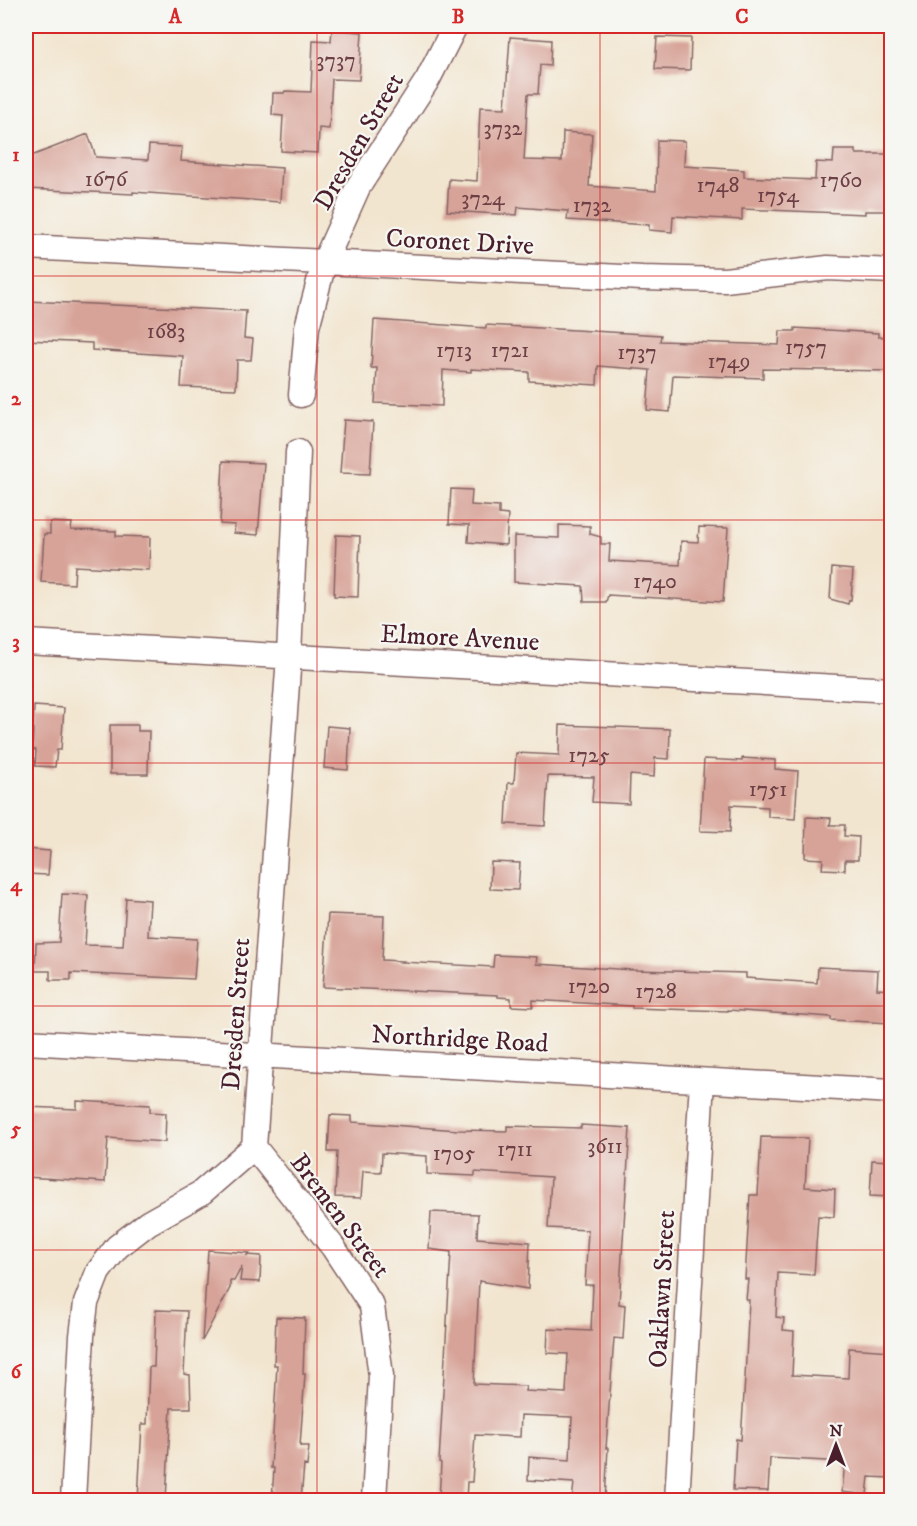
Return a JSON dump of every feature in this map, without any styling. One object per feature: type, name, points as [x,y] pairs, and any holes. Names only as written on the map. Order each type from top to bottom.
[{"type":"street","name":"Dresden Street","points":[[301,395],[307,327],[324,263],[358,187],[428,79],[455,26]]},
{"type":"street","name":"Coronet Drive","points":[[26,247],[642,278],[725,280],[828,267],[891,271]]},
{"type":"street","name":"Dresden Street","points":[[254,1147],[289,656],[298,452]]},
{"type":"street","name":"Elmore Avenue","points":[[26,642],[891,690]]},
{"type":"street","name":"Northridge Road","points":[[26,1041],[891,1091]]},
{"type":"street","name":"Oaklawn Street","points":[[677,1500],[702,1081]]},
{"type":"street","points":[[73,1500],[82,1336],[86,1303],[98,1272],[117,1247],[148,1224],[201,1192],[254,1147]]},
{"type":"street","name":"Bremen Street","points":[[254,1147],[333,1247],[372,1306],[381,1376],[374,1500]]},
{"type":"building","points":[[332,30],[362,32],[359,80],[332,79],[329,129],[319,128],[318,153],[281,151],[283,116],[272,115],[273,93],[311,92],[313,40],[331,41]]},
{"type":"building","points":[[510,37],[551,40],[550,66],[540,65],[538,94],[528,94],[524,160],[562,161],[563,132],[592,134],[589,186],[656,191],[657,140],[685,141],[684,166],[744,170],[744,177],[815,180],[816,162],[833,163],[834,150],[856,150],[856,154],[891,154],[891,211],[865,211],[865,214],[742,209],[742,220],[673,216],[672,232],[649,230],[649,225],[567,220],[568,211],[518,207],[517,215],[447,211],[449,179],[477,181],[480,107],[505,108]]},
{"type":"building","points":[[657,37],[691,38],[690,70],[655,69]]},
{"type":"building","points":[[88,134],[96,157],[148,160],[149,145],[182,147],[181,161],[282,168],[280,202],[133,192],[133,194],[26,189],[26,158]]},
{"type":"building","points":[[26,301],[246,311],[244,338],[253,339],[251,360],[237,360],[236,389],[181,387],[183,356],[92,350],[92,343],[26,340]]},
{"type":"building","points":[[374,320],[486,328],[486,325],[661,335],[660,341],[779,345],[780,331],[795,331],[795,328],[878,333],[878,337],[891,337],[891,371],[763,369],[763,378],[673,375],[670,412],[647,410],[650,370],[598,366],[597,385],[529,381],[529,372],[443,370],[442,406],[375,403],[377,368],[371,368]]},
{"type":"building","points":[[344,420],[373,422],[370,474],[340,473]]},
{"type":"building","points":[[223,461],[264,463],[258,535],[234,533],[235,525],[220,524]]},
{"type":"building","points":[[451,489],[472,490],[471,505],[499,507],[499,514],[508,515],[506,545],[468,542],[469,525],[449,524]]},
{"type":"building","points":[[50,522],[72,523],[71,530],[116,531],[116,536],[150,537],[149,570],[75,566],[74,584],[41,582],[44,534],[50,534]]},
{"type":"building","points":[[559,525],[590,526],[590,534],[601,537],[601,544],[610,544],[609,561],[680,565],[681,541],[698,542],[699,527],[728,528],[723,602],[608,595],[606,602],[584,602],[583,586],[514,582],[514,536],[559,538]]},
{"type":"building","points":[[336,535],[360,536],[358,597],[334,596]]},
{"type":"building","points":[[832,568],[853,570],[851,600],[848,604],[830,599]]},
{"type":"building","points":[[34,706],[64,708],[61,750],[57,750],[55,767],[35,766],[36,750],[32,749]]},
{"type":"building","points":[[110,725],[138,725],[138,731],[149,731],[148,774],[110,774]]},
{"type":"building","points":[[560,725],[670,729],[669,759],[655,758],[654,777],[630,775],[629,804],[592,802],[594,777],[548,776],[545,826],[506,824],[508,783],[514,783],[516,753],[559,755]]},
{"type":"building","points":[[327,726],[350,728],[348,770],[324,768]]},
{"type":"building","points":[[742,758],[775,760],[775,769],[798,771],[795,819],[768,817],[768,807],[731,805],[730,832],[700,831],[704,759],[742,761]]},
{"type":"building","points":[[806,817],[831,818],[830,825],[845,825],[844,836],[859,837],[858,860],[845,860],[845,870],[822,869],[823,859],[805,858]]},
{"type":"building","points":[[26,849],[50,851],[48,875],[26,874]]},
{"type":"building","points":[[491,862],[520,863],[518,890],[490,889]]},
{"type":"building","points":[[62,894],[88,895],[85,945],[123,946],[126,898],[150,900],[148,936],[197,939],[194,979],[71,973],[71,980],[50,980],[50,971],[35,971],[36,943],[59,942]]},
{"type":"building","points":[[328,914],[384,916],[382,960],[403,961],[401,962],[493,967],[494,955],[537,957],[536,964],[746,973],[746,978],[817,983],[818,967],[878,970],[877,989],[891,990],[891,1023],[728,1010],[632,1008],[632,1006],[533,1000],[533,1007],[511,1006],[511,998],[498,997],[498,995],[323,987]]},
{"type":"building","points":[[77,1101],[150,1105],[150,1112],[166,1113],[165,1142],[108,1138],[105,1182],[26,1177],[26,1107],[77,1109]]},
{"type":"building","points":[[330,1115],[352,1116],[352,1122],[458,1130],[507,1131],[507,1126],[581,1128],[581,1125],[630,1128],[619,1304],[625,1305],[623,1339],[614,1338],[606,1448],[608,1448],[605,1500],[572,1500],[574,1483],[528,1480],[529,1457],[570,1460],[572,1417],[521,1415],[520,1437],[475,1435],[472,1482],[467,1482],[466,1500],[439,1500],[441,1463],[439,1462],[451,1252],[429,1249],[431,1212],[478,1214],[477,1238],[530,1242],[528,1289],[479,1281],[474,1384],[526,1386],[525,1391],[566,1393],[568,1354],[547,1353],[548,1329],[591,1331],[593,1285],[585,1285],[588,1230],[548,1228],[551,1177],[475,1172],[475,1176],[427,1174],[427,1156],[382,1153],[381,1172],[363,1171],[361,1198],[335,1197],[337,1152],[328,1152]]},
{"type":"building","points":[[761,1137],[808,1138],[805,1187],[835,1189],[834,1217],[818,1216],[814,1275],[778,1273],[776,1317],[784,1318],[783,1330],[794,1331],[792,1375],[848,1378],[849,1348],[891,1351],[891,1478],[869,1477],[867,1495],[842,1492],[845,1462],[770,1458],[768,1491],[733,1490],[736,1439],[741,1440],[745,1378],[749,1300],[746,1300],[748,1279],[745,1279],[750,1195],[758,1195]]},
{"type":"building","points":[[872,1160],[891,1161],[891,1197],[870,1196]]},
{"type":"building","points":[[208,1250],[261,1256],[260,1282],[240,1281],[242,1266],[234,1281],[230,1281],[230,1288],[202,1341]]},
{"type":"building","points":[[156,1310],[187,1311],[184,1374],[190,1375],[191,1408],[171,1408],[166,1500],[138,1500],[142,1424],[147,1424],[149,1367],[154,1367]]},
{"type":"building","points":[[276,1317],[305,1318],[303,1374],[305,1374],[300,1446],[309,1446],[307,1466],[304,1465],[301,1500],[272,1500],[274,1468],[271,1468],[277,1365],[274,1365]]}]
